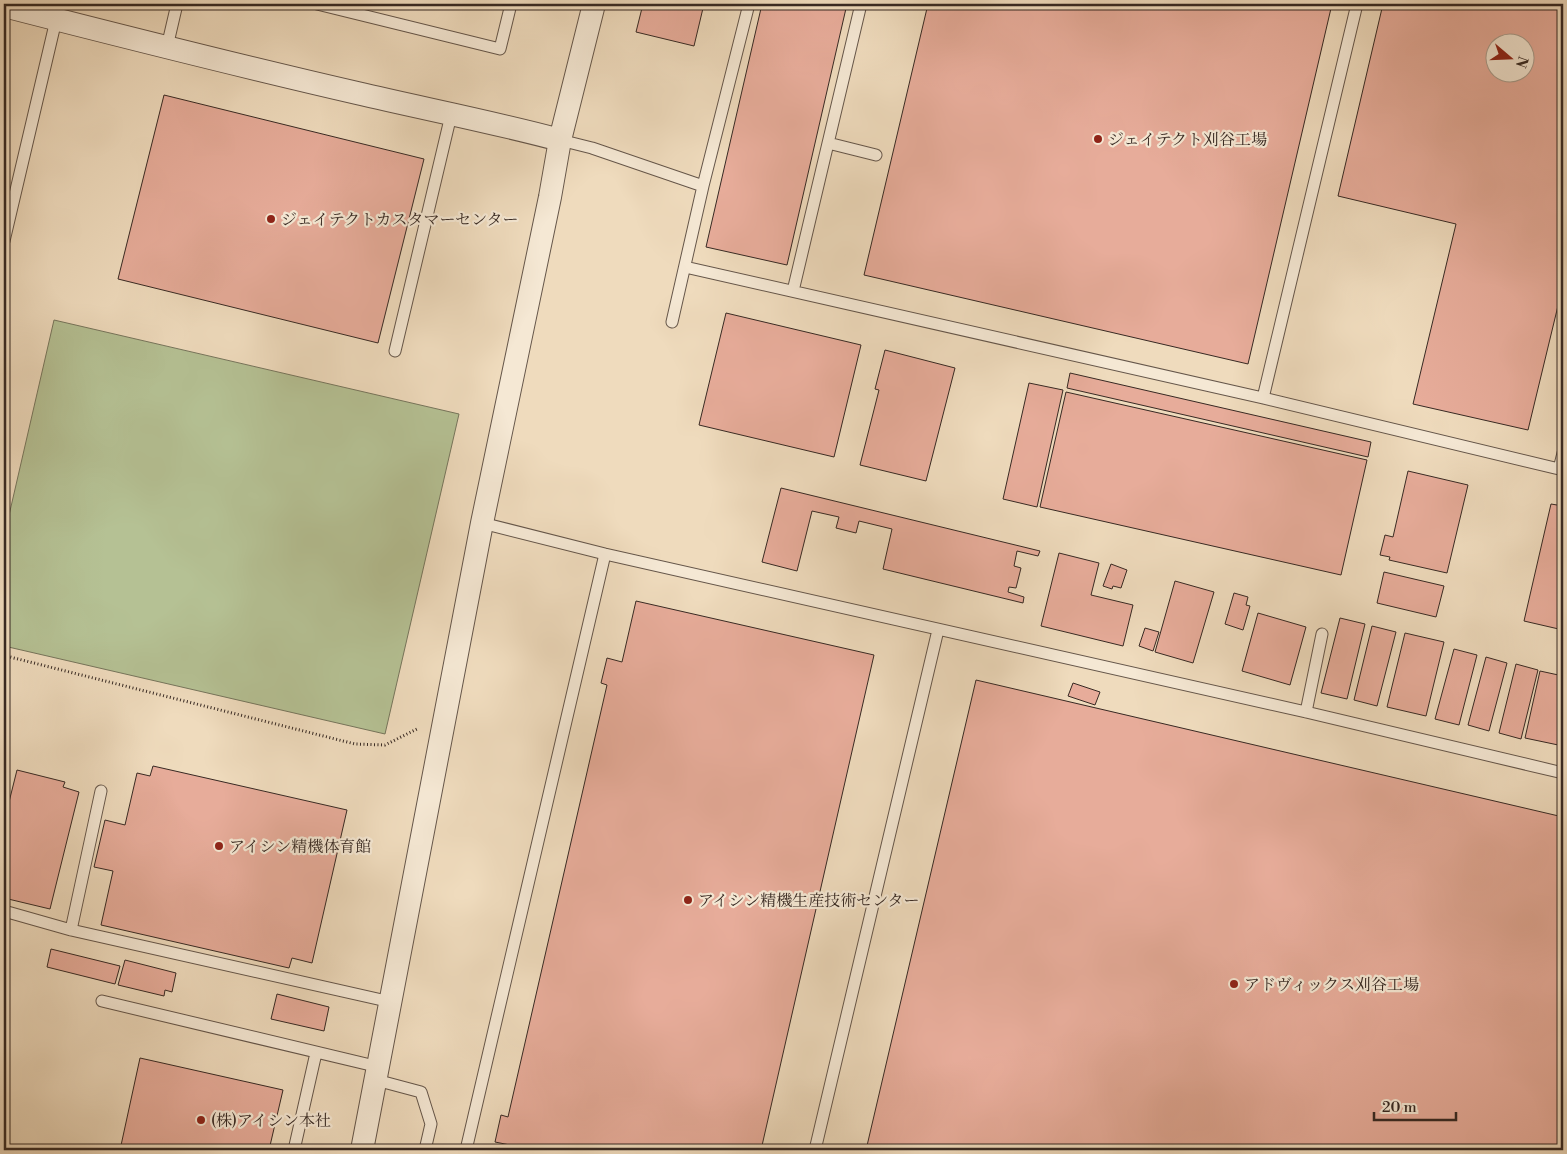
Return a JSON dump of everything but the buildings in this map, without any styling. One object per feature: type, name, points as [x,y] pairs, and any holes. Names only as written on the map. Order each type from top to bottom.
[{"type":"street","points":[[362,1150],[447,714],[482,523],[550,197],[560,140],[594,4]]},
{"type":"street","points":[[4,6],[560,140]]},
{"type":"lane","points":[[167,46],[177,4]]},
{"type":"lane","points":[[316,4],[500,49],[511,4]]},
{"type":"lane","points":[[672,322],[703,186],[749,4]]},
{"type":"lane","points":[[793,291],[861,4]]},
{"type":"lane","points":[[1263,398],[1357,4]]},
{"type":"lane","points":[[4,241],[6,221],[56,20]]},
{"type":"lane","points":[[395,351],[452,115]]},
{"type":"lane","points":[[560,140],[592,148],[703,186]]},
{"type":"lane","points":[[828,143],[876,155]]},
{"type":"lane","points":[[685,267],[1263,398],[1559,469],[1563,453]]},
{"type":"lane","points":[[482,523],[605,554],[1306,712],[1563,773]]},
{"type":"lane","points":[[466,1150],[605,554]]},
{"type":"lane","points":[[816,1150],[938,630]]},
{"type":"lane","points":[[1306,712],[1322,634]]},
{"type":"lane","points":[[71,930],[101,791]]},
{"type":"lane","points":[[4,911],[71,930],[391,1002]]},
{"type":"lane","points":[[102,1002],[316,1052],[421,1092],[431,1124],[425,1150]]},
{"type":"lane","points":[[294,1150],[316,1052]]},
{"type":"path","points":[[4,660],[10,657],[355,744],[385,745],[447,714]]},
{"type":"green space","points":[[54,320],[459,414],[385,734],[4,646],[4,537]]},
{"type":"place","name":"ジェイテクト刈谷工場","points":[[1098,139]]},
{"type":"place","name":"ジェイテクトカスタマーセンター","points":[[271,219]]},
{"type":"place","name":"アイシン精機体育館","points":[[219,846]]},
{"type":"place","name":"アイシン精機生産技術センター","points":[[688,900]]},
{"type":"place","name":"アドヴィックス刈谷工場","points":[[1234,984]]},
{"type":"place","name":"(株)アイシン本社","points":[[201,1120]]}]
